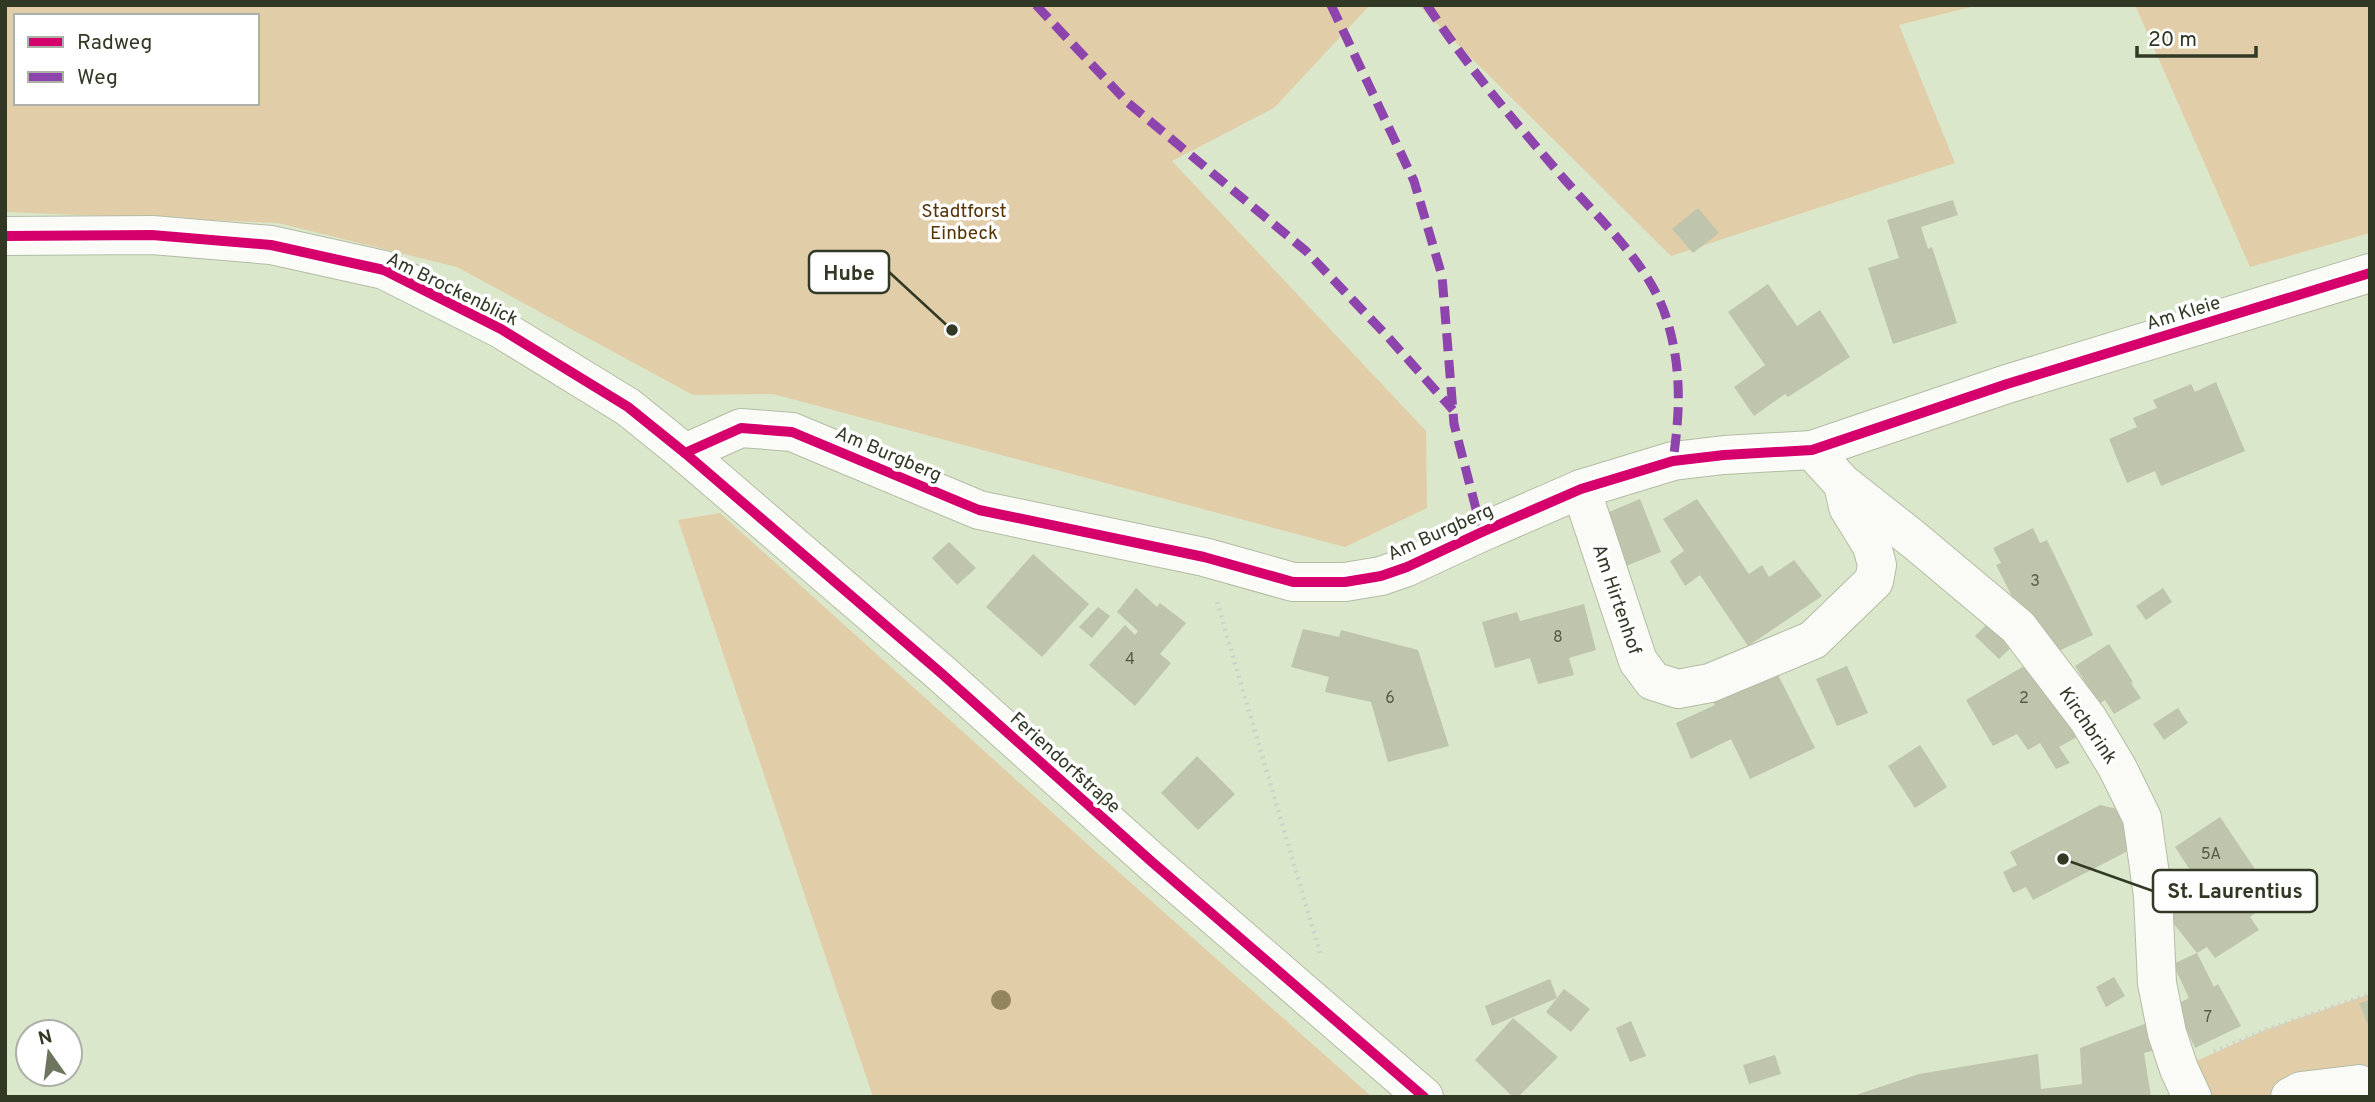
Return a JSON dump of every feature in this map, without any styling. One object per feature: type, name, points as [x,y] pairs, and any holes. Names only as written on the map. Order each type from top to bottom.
[{"type":"street","name":"Am Brockenblick","points":[[5,236],[152,235],[271,245],[384,270],[513,336],[628,407],[685,453]]},
{"type":"street","name":"Am Kleie","points":[[2007,384],[2370,273]]},
{"type":"street","name":"Am Burgberg","points":[[685,453],[741,428],[792,432],[979,510],[1204,557],[1293,582],[1345,582],[1381,576],[1408,567],[1581,489],[1673,461],[1812,450],[2007,384]]},
{"type":"street","name":"Kirchbrink","points":[[1812,450],[1842,483],[2018,627],[2088,719],[2118,767],[2142,818],[2153,897],[2157,983],[2167,1033],[2185,1083]]},
{"type":"street","name":"Feriendorfstraße","points":[[685,453],[941,673],[1152,862],[1424,1097]]},
{"type":"street","name":"Am Hirtenhof","points":[[1581,489],[1638,661],[1653,681],[1678,689],[1710,683],[1813,640],[1874,581],[1877,565],[1872,545],[1847,507],[1842,483]]},
{"type":"street","points":[[2290,1097],[2301,1091],[2365,1085]]},
{"type":"path","points":[[1204,557],[1321,959]]},
{"type":"path","points":[[2185,1083],[2265,1030],[2370,994]]},
{"type":"green space","name":"Stadtforst Einbeck","points":[[5,5],[1370,5],[1274,108],[1172,161],[1426,431],[1427,508],[1345,547],[773,394],[693,395],[457,267],[278,223],[5,212]]},
{"type":"green space","points":[[1418,5],[1979,5],[1899,25],[1955,163],[1671,256]]},
{"type":"green space","points":[[2135,5],[2370,5],[2370,233],[2250,267]]},
{"type":"green space","points":[[720,513],[1372,1097],[873,1097],[678,520]]},
{"type":"green space","points":[[2370,994],[2370,1075],[2290,1097],[2192,1097],[2179,1069],[2265,1030]]},
{"type":"building","points":[[1953,200],[1958,215],[1921,227],[1928,249],[1932,247],[1957,323],[1893,344],[1868,268],[1899,258],[1887,220]]},
{"type":"building","points":[[1698,208],[1719,233],[1693,253],[1672,229]]},
{"type":"building","points":[[1768,284],[1797,326],[1820,310],[1850,357],[1788,397],[1785,394],[1754,416],[1734,387],[1765,365],[1728,312]]},
{"type":"building","points":[[2216,382],[2245,451],[2161,486],[2155,471],[2127,483],[2109,439],[2137,427],[2133,418],[2157,408],[2153,400],[2191,384],[2195,392]]},
{"type":"building","points":[[1640,499],[1661,552],[1621,568],[1602,515]]},
{"type":"building","points":[[1697,499],[1749,574],[1762,565],[1769,577],[1794,560],[1822,596],[1748,646],[1700,575],[1685,586],[1670,561],[1684,551],[1663,519]]},
{"type":"building","points":[[2033,528],[2040,543],[2047,540],[2093,635],[2052,654],[2023,618],[1996,565],[2001,563],[1993,548]]},
{"type":"building","points":[[949,542],[976,568],[957,585],[932,558]]},
{"type":"building","points":[[1033,554],[1089,604],[1042,657],[986,607]]},
{"type":"building","points":[[1136,588],[1157,607],[1160,603],[1186,623],[1160,654],[1171,663],[1135,706],[1089,665],[1125,625],[1135,635],[1138,631],[1117,612]]},
{"type":"building","points":[[2163,588],[2172,602],[2146,620],[2136,606]]},
{"type":"building","points":[[1584,604],[1596,650],[1569,658],[1574,675],[1538,684],[1530,658],[1495,668],[1482,622],[1517,612],[1520,621]]},
{"type":"building","points":[[1098,607],[1110,616],[1092,638],[1079,627]]},
{"type":"building","points":[[1991,620],[2015,644],[1999,659],[1975,636]]},
{"type":"building","points":[[1303,629],[1339,637],[1341,630],[1418,650],[1449,746],[1388,762],[1371,702],[1325,692],[1329,677],[1291,667]]},
{"type":"building","points":[[2109,644],[2141,698],[2114,714],[2105,700],[2099,704],[2075,666]]},
{"type":"building","points":[[2031,662],[2077,737],[2059,747],[2070,763],[2056,769],[2040,743],[2028,750],[2017,734],[1993,746],[1966,700]]},
{"type":"building","points":[[1847,666],[1868,713],[1837,726],[1816,679]]},
{"type":"building","points":[[1774,667],[1815,748],[1750,779],[1731,739],[1691,759],[1676,723],[1715,705],[1711,697]]},
{"type":"building","points":[[2178,708],[2188,723],[2164,740],[2153,724]]},
{"type":"building","points":[[1920,745],[1947,787],[1915,808],[1888,766]]},
{"type":"building","points":[[1197,756],[1235,794],[1198,830],[1161,793]]},
{"type":"building","points":[[2100,805],[2122,810],[2132,834],[2126,852],[2033,900],[2026,887],[2013,893],[2003,872],[2017,865],[2010,852]]},
{"type":"building","points":[[2220,817],[2275,899],[2250,917],[2259,930],[2215,958],[2207,947],[2197,953],[2166,914],[2203,890],[2175,847]]},
{"type":"building","points":[[2197,953],[2214,987],[2218,984],[2241,1026],[2195,1048],[2175,1005],[2189,998],[2173,964]]},
{"type":"building","points":[[2114,977],[2125,996],[2106,1007],[2096,987]]},
{"type":"building","points":[[1550,979],[1557,998],[1492,1026],[1485,1006]]},
{"type":"building","points":[[1564,989],[1590,1009],[1571,1032],[1546,1012]]},
{"type":"building","points":[[2370,1000],[2370,1029],[2359,1003]]},
{"type":"building","points":[[1513,1018],[1558,1057],[1518,1097],[1513,1097],[1475,1060]]},
{"type":"building","points":[[1631,1021],[1646,1056],[1630,1062],[1616,1028]]},
{"type":"building","points":[[2147,1023],[2155,1050],[2144,1053],[2151,1097],[1850,1097],[1919,1074],[2038,1054],[2041,1089],[2082,1084],[2080,1048]]},
{"type":"building","points":[[1775,1055],[1781,1074],[1749,1084],[1743,1065]]},
{"type":"marked path","points":[[1036,5],[1127,102],[1306,251],[1453,410]]},
{"type":"marked path","points":[[1331,5],[1414,181],[1442,276],[1454,424],[1482,532]]},
{"type":"marked path","points":[[1427,5],[1493,95],[1624,245],[1660,300],[1672,338],[1677,373],[1678,408],[1673,461]]},
{"type":"cycle path","points":[[5,236],[152,235],[271,245],[384,270],[501,329],[628,407],[685,453],[941,673],[1152,862],[1424,1097]]},
{"type":"cycle path","points":[[685,453],[741,428],[792,432],[979,510],[1204,557],[1293,582],[1345,582],[1381,576],[1407,567],[1581,489],[1673,461],[1812,450],[2007,384],[2370,273]]},
{"type":"place","name":"Hube","points":[[952,330]]},
{"type":"place","name":"St. Laurentius","points":[[2063,859]]}]
